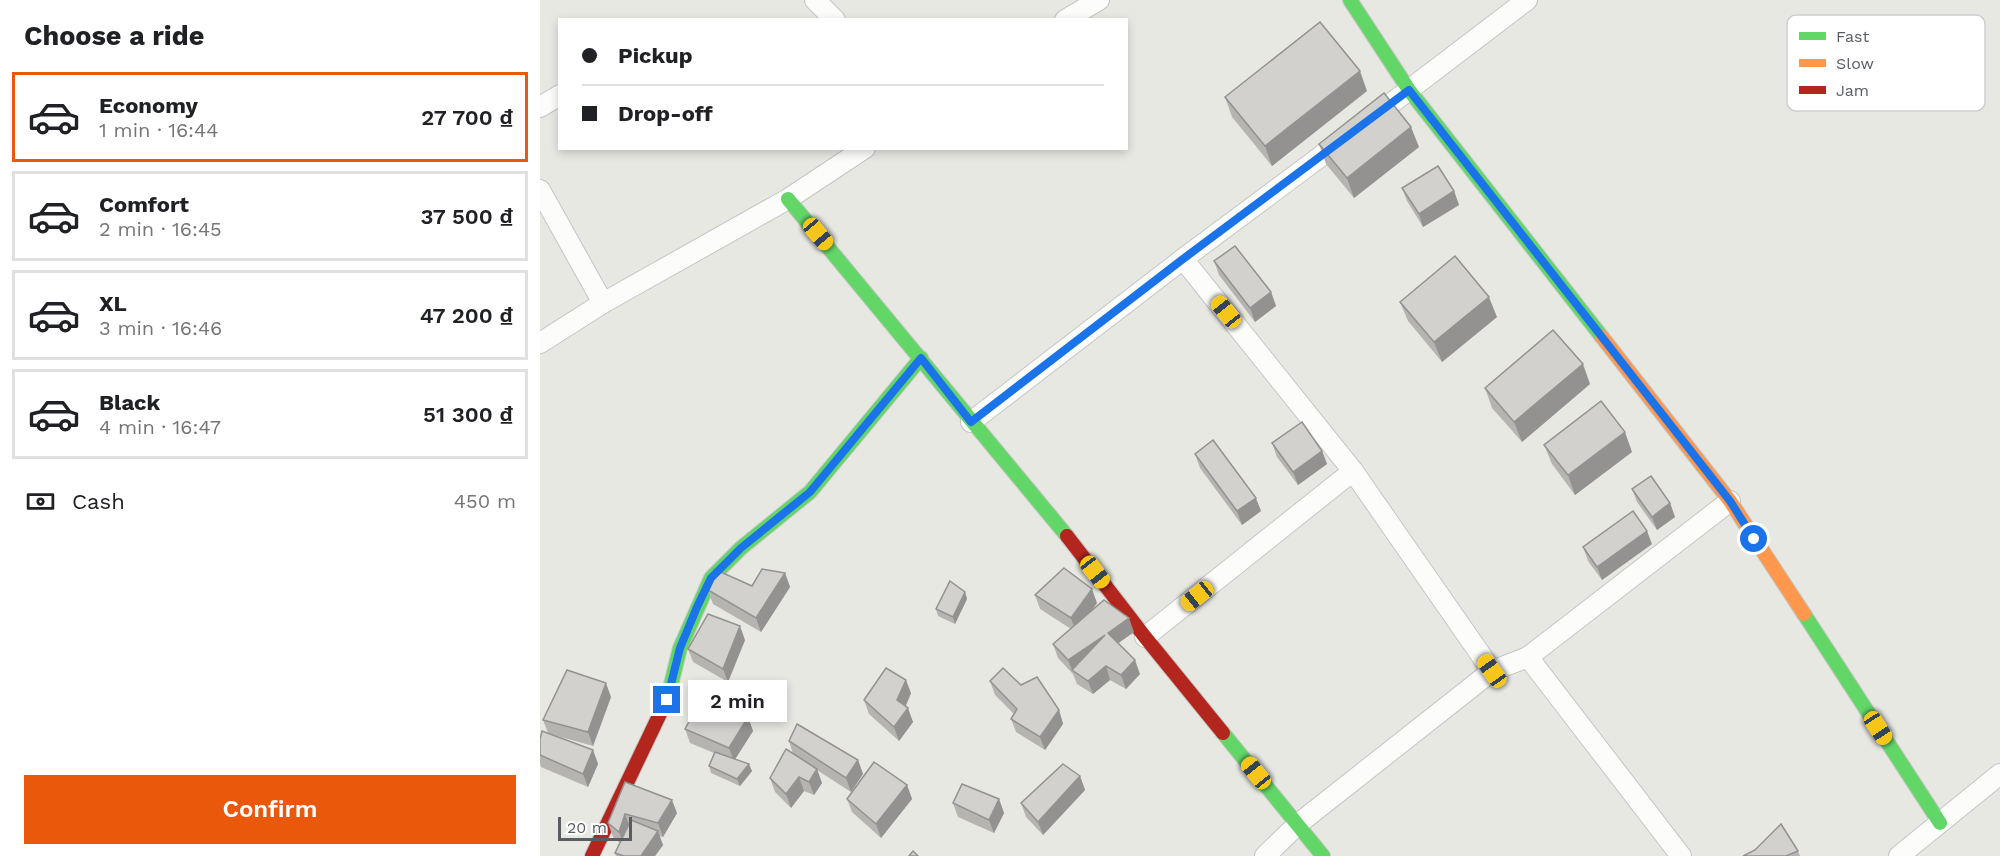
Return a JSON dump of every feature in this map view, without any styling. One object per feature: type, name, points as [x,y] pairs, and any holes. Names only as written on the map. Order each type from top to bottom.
[{"type":"street","points":[[815,0],[833,18]]},
{"type":"street","points":[[1068,11],[1099,0]]},
{"type":"street","points":[[1350,0],[1409,90],[1730,501],[1940,823]]},
{"type":"street","points":[[971,422],[1527,0]]},
{"type":"street","points":[[540,107],[558,96]]},
{"type":"street","points":[[540,343],[603,303],[788,199],[862,150]]},
{"type":"street","points":[[540,190],[603,303]]},
{"type":"street","points":[[788,199],[1070,539],[1145,637],[1323,856]]},
{"type":"street","points":[[1183,259],[1353,471],[1492,671]]},
{"type":"street","points":[[591,856],[667,700],[680,648],[711,578],[741,548],[810,492],[921,358]]},
{"type":"street","points":[[1145,637],[1353,471]]},
{"type":"street","points":[[1265,856],[1298,824],[1492,671],[1528,657],[1730,501]]},
{"type":"street","points":[[1528,657],[1681,856]]},
{"type":"street","points":[[1899,856],[2000,774]]},
{"type":"building","points":[[1320,22],[1360,71],[1265,146],[1225,97]]},
{"type":"building","points":[[1384,93],[1411,127],[1347,178],[1319,144]]},
{"type":"building","points":[[1438,166],[1454,191],[1419,214],[1402,188]]},
{"type":"building","points":[[1235,246],[1271,292],[1250,308],[1214,261]]},
{"type":"building","points":[[1455,256],[1489,297],[1434,342],[1400,302]]},
{"type":"building","points":[[1553,330],[1583,364],[1514,422],[1485,388]]},
{"type":"building","points":[[1601,401],[1625,432],[1568,475],[1544,445]]},
{"type":"building","points":[[1302,422],[1322,451],[1293,472],[1272,443]]},
{"type":"building","points":[[1213,440],[1256,498],[1237,511],[1195,454]]},
{"type":"building","points":[[1651,476],[1670,503],[1652,517],[1632,489]]},
{"type":"building","points":[[1633,511],[1647,531],[1597,567],[1583,547]]},
{"type":"building","points":[[1064,568],[1092,589],[1071,618],[1035,595]]},
{"type":"building","points":[[714,569],[752,586],[762,569],[785,573],[756,618],[708,590]]},
{"type":"building","points":[[950,581],[965,592],[953,617],[936,609]]},
{"type":"building","points":[[1104,600],[1129,618],[1108,633],[1135,660],[1121,675],[1106,666],[1088,681],[1072,670],[1105,635],[1068,660],[1053,644]]},
{"type":"building","points":[[708,614],[740,626],[723,669],[688,649]]},
{"type":"building","points":[[886,668],[906,680],[897,700],[908,708],[894,727],[864,700]]},
{"type":"building","points":[[1003,668],[1021,685],[1037,677],[1059,710],[1040,737],[1011,719],[1017,709],[990,681]]},
{"type":"building","points":[[567,670],[606,683],[588,732],[543,720]]},
{"type":"building","points":[[703,696],[748,717],[729,748],[685,729]]},
{"type":"building","points":[[797,724],[858,760],[846,778],[789,741]]},
{"type":"building","points":[[542,731],[593,750],[583,774],[540,755]]},
{"type":"building","points":[[786,749],[817,769],[809,782],[799,777],[786,794],[770,778]]},
{"type":"building","points":[[715,752],[749,764],[737,779],[709,766]]},
{"type":"building","points":[[874,762],[907,785],[876,824],[847,799]]},
{"type":"building","points":[[1063,764],[1080,776],[1038,822],[1021,803]]},
{"type":"building","points":[[625,782],[672,800],[658,823],[625,814],[619,832],[608,823]]},
{"type":"building","points":[[962,784],[999,799],[989,820],[953,803]]},
{"type":"building","points":[[631,820],[658,831],[641,856],[624,856],[615,853]]},
{"type":"building","points":[[1781,824],[1798,851],[1786,856],[1743,856],[1755,850]]},
{"type":"traffic: fast","points":[[1350,0],[1409,90],[1602,337]]},
{"type":"traffic: fast","points":[[788,199],[1067,536]]},
{"type":"traffic: fast","points":[[668,697],[680,648],[711,578],[741,548],[810,492],[921,358]]},
{"type":"traffic: fast","points":[[1804,614],[1940,823]]},
{"type":"traffic: fast","points":[[1223,733],[1323,856]]},
{"type":"traffic: slow","points":[[1602,337],[1730,501],[1804,614]]},
{"type":"traffic: jam","points":[[1067,536],[1223,733]]},
{"type":"traffic: jam","points":[[592,856],[668,697]]},
{"type":"route","points":[[667,700],[680,648],[711,578],[741,548],[810,492],[921,358],[971,422],[1183,259],[1409,90],[1730,501],[1754,539]]}]
